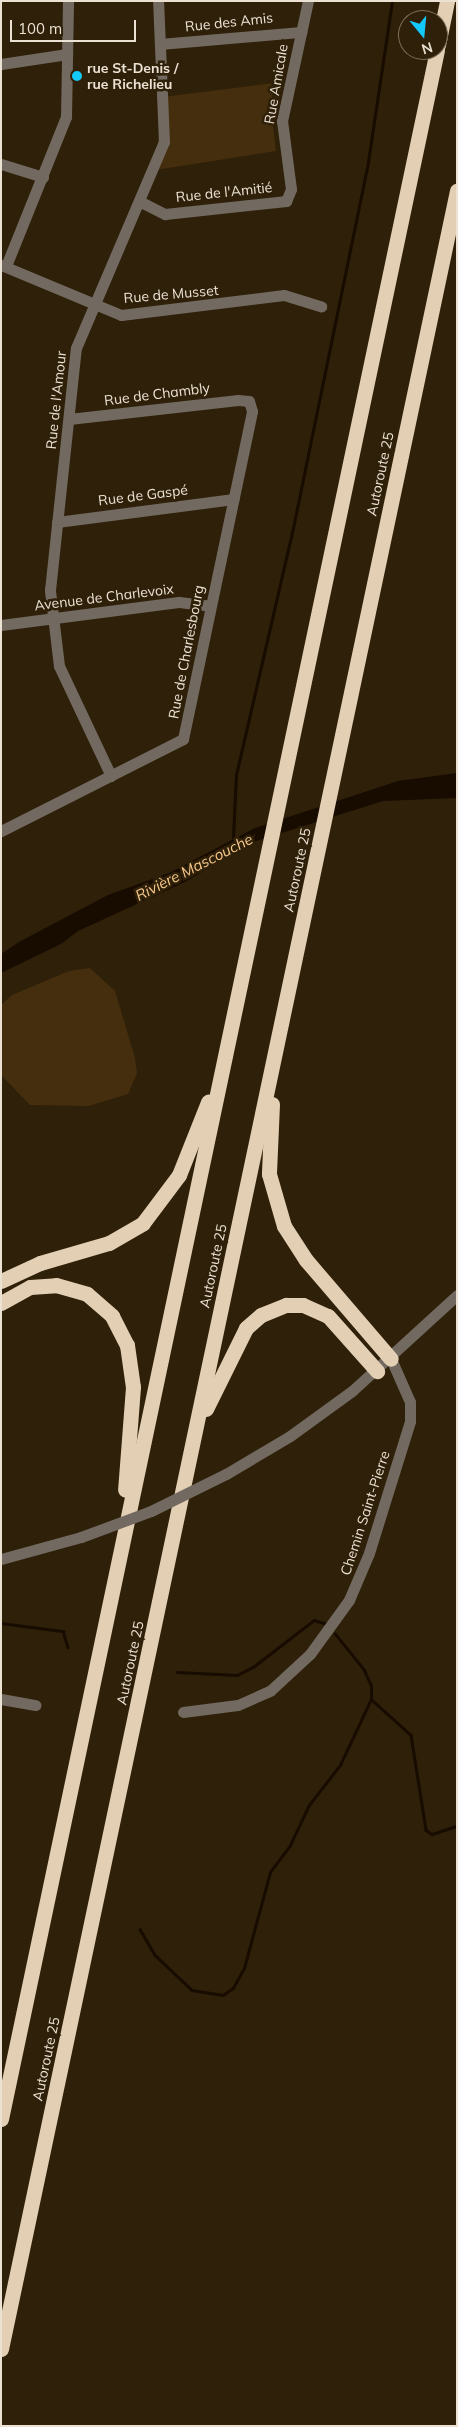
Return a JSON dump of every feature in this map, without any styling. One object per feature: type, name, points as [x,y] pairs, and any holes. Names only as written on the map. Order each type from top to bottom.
[{"type":"highway","points":[[1,2119],[435,60]]},
{"type":"highway","name":"Autoroute 25","points":[[1,2349],[457,191]]},
{"type":"highway","points":[[277,1044],[269,1156],[277,1208],[302,1256],[390,1360]]},
{"type":"highway","points":[[1,1281],[31,1266],[118,1239],[151,1216],[183,1166],[224,1059]]},
{"type":"highway","points":[[1,1303],[36,1286],[75,1289],[102,1305],[124,1338],[132,1369],[133,1407],[120,1555]]},
{"type":"highway","points":[[194,1435],[241,1335],[256,1318],[279,1306],[303,1305],[328,1316],[377,1371]]},
{"type":"street","points":[[4,266],[43,177],[66,117],[68,1]]},
{"type":"street","name":"Rue de l'Amour","points":[[111,776],[59,666],[50,590],[76,348],[165,135],[158,1]]},
{"type":"street","name":"Rue Amicale","points":[[286,201],[291,189],[282,121],[308,1]]},
{"type":"street","name":"Rue des Amis","points":[[160,44],[301,32]]},
{"type":"street","points":[[1,64],[67,54]]},
{"type":"street","points":[[1,164],[43,177]]},
{"type":"street","name":"Rue de l'Amitié","points":[[139,201],[165,214],[286,201]]},
{"type":"street","name":"Rue de Musset","points":[[4,266],[120,315],[145,314],[284,296],[321,306]]},
{"type":"street","name":"Rue de Chambly","points":[[68,419],[249,401]]},
{"type":"street","name":"Rue de Charlesbourg","points":[[1,831],[182,739],[252,411],[249,401]]},
{"type":"street","name":"Rue de Gaspé","points":[[57,522],[234,500]]},
{"type":"street","name":"Avenue de Charlevoix","points":[[1,625],[179,602],[210,606]]},
{"type":"street","points":[[1,1559],[81,1537],[145,1513],[226,1474],[302,1428],[377,1371],[457,1295]]},
{"type":"street","name":"Chemin Saint-Pierre","points":[[183,1712],[238,1705],[271,1690],[304,1662],[342,1610],[366,1562],[410,1421],[410,1402],[390,1360]]},
{"type":"street","points":[[377,1371],[397,1377]]},
{"type":"street","points":[[1,1699],[35,1705]]},
{"type":"shaded area","points":[[282,82],[273,127],[276,151],[155,170],[163,97]]},
{"type":"shaded area","points":[[90,968],[115,991],[135,1058],[137,1073],[128,1094],[89,1106],[30,1105],[1,1075],[1,1005],[12,995],[69,971]]},
{"type":"water","name":"Rivière Mascouche","points":[[457,773],[457,798],[383,801],[250,843],[185,882],[78,931],[61,944],[1,973],[1,954],[19,942],[108,895],[169,873],[255,828],[398,781]]},
{"type":"waterway","points":[[233,838],[236,775],[293,528],[368,162],[392,1]]},
{"type":"waterway","points":[[177,1672],[237,1675],[253,1667],[314,1620],[327,1624]]},
{"type":"waterway","points":[[1,1623],[63,1631],[68,1647]]},
{"type":"waterway","points":[[140,1929],[155,1955],[192,1990],[223,1995],[233,1988],[244,1968],[270,1872],[290,1845],[309,1805],[340,1765],[371,1699],[371,1686],[364,1670],[335,1634]]},
{"type":"waterway","points":[[371,1699],[411,1735],[426,1830],[432,1834],[457,1826]]},
{"type":"place","name":"rue St-Denis / rue Richelieu","points":[[77,76]]}]
